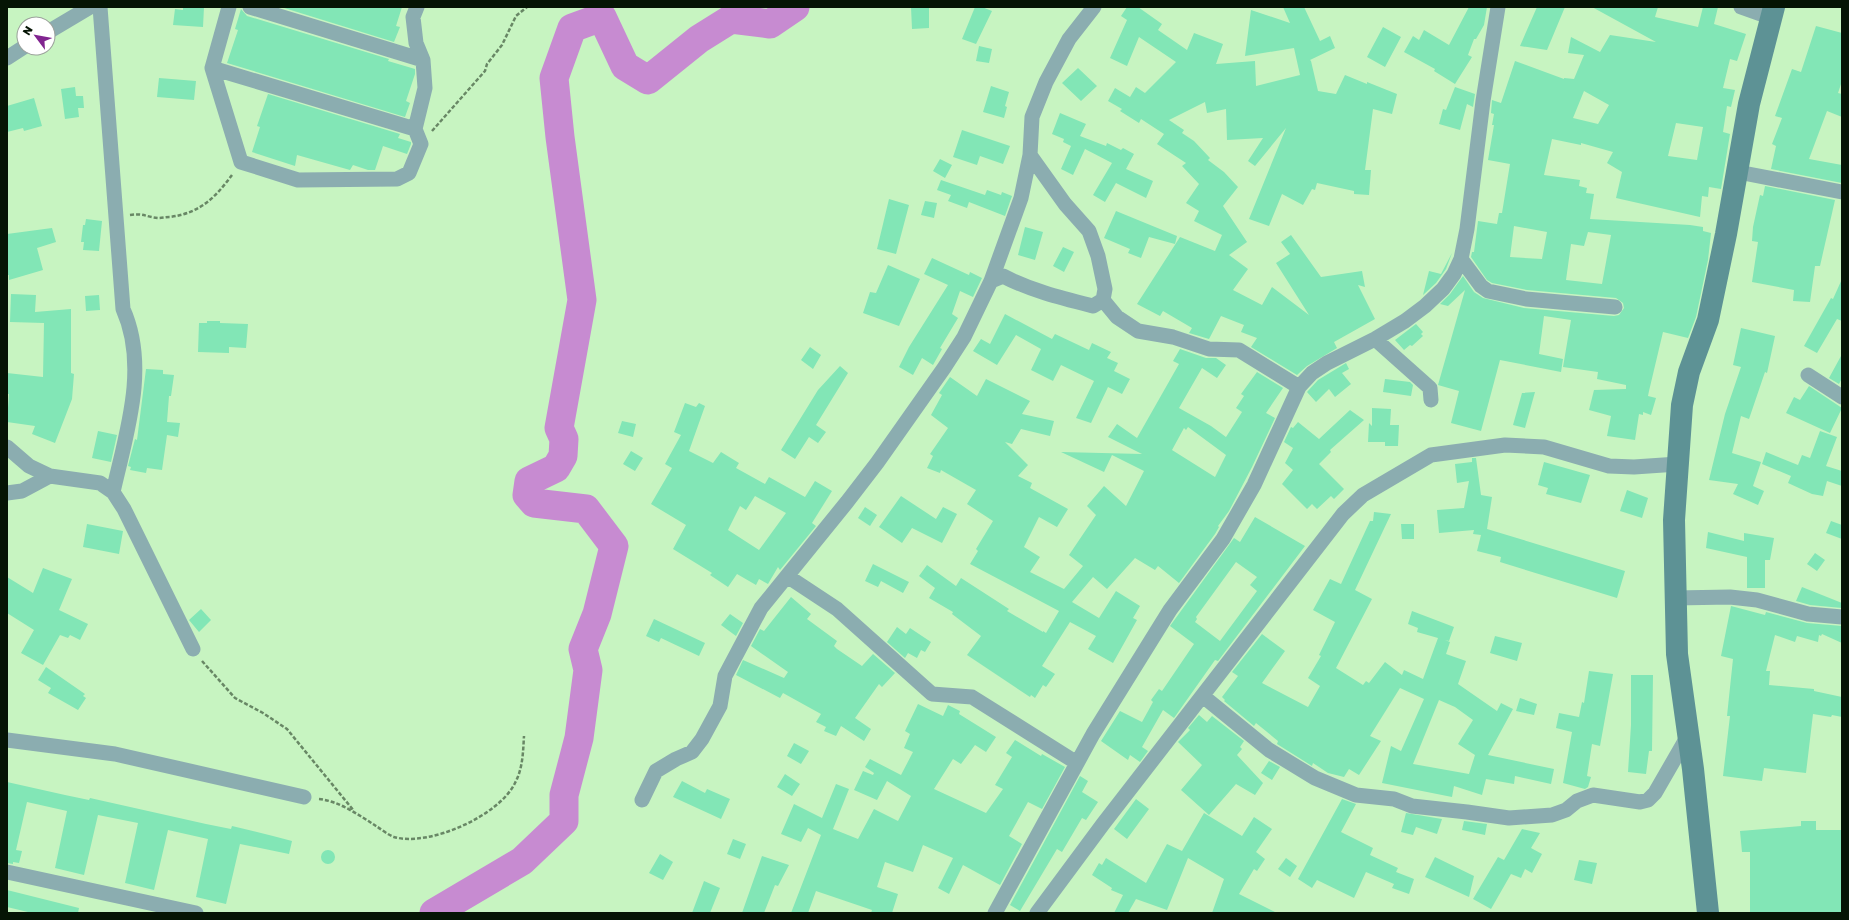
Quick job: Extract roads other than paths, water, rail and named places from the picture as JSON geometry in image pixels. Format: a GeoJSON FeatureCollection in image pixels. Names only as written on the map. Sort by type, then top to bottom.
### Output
{"type":"FeatureCollection","features":[{"type":"Feature","properties":{"kind":"street"},"geometry":{"type":"LineString","coordinates":[[56,27],[90,7]]}},
{"type":"Feature","properties":{"kind":"street"},"geometry":{"type":"LineString","coordinates":[[100,7],[124,309],[129,320],[135,360],[134,395],[113,492]]}},
{"type":"Feature","properties":{"kind":"street"},"geometry":{"type":"LineString","coordinates":[[229,7],[212,68],[241,162],[298,180],[397,179],[408,173],[421,144],[415,129],[424,88],[423,60],[416,43],[413,17],[417,7]]}},
{"type":"Feature","properties":{"kind":"street"},"geometry":{"type":"LineString","coordinates":[[250,7],[423,60]]}},
{"type":"Feature","properties":{"kind":"street"},"geometry":{"type":"LineString","coordinates":[[642,800],[656,771],[676,759],[692,752],[702,740],[720,706],[725,676],[761,608],[847,502],[940,374],[964,337],[991,281],[1021,198],[1030,155],[1032,117],[1046,82],[1069,39],[1094,7]]}},
{"type":"Feature","properties":{"kind":"street"},"geometry":{"type":"LineString","coordinates":[[995,913],[1076,763],[1170,610],[1223,539],[1254,486],[1299,387],[1312,373],[1327,363],[1375,339],[1425,306],[1454,274],[1461,259],[1467,229],[1483,101],[1498,7]]}},
{"type":"Feature","properties":{"kind":"street"},"geometry":{"type":"LineString","coordinates":[[1708,913],[1688,734],[1676,654],[1674,520],[1682,405],[1689,372],[1708,320],[1738,172],[1749,104],[1773,12],[1741,7]]}},
{"type":"Feature","properties":{"kind":"street"},"geometry":{"type":"LineString","coordinates":[[7,58],[16,52]]}},
{"type":"Feature","properties":{"kind":"street"},"geometry":{"type":"LineString","coordinates":[[212,68],[415,129]]}},
{"type":"Feature","properties":{"kind":"street"},"geometry":{"type":"LineString","coordinates":[[1030,155],[1065,204],[1089,231],[1098,256],[1104,290],[1103,300],[1117,317],[1138,330],[1173,337],[1209,349],[1239,350],[1299,387]]}},
{"type":"Feature","properties":{"kind":"street"},"geometry":{"type":"LineString","coordinates":[[1738,172],[1842,192]]}},
{"type":"Feature","properties":{"kind":"street"},"geometry":{"type":"LineString","coordinates":[[1461,259],[1481,286],[1488,290],[1526,298],[1615,307]]}},
{"type":"Feature","properties":{"kind":"street"},"geometry":{"type":"LineString","coordinates":[[991,281],[1003,276],[1025,287],[1093,306],[1103,300]]}},
{"type":"Feature","properties":{"kind":"street"},"geometry":{"type":"LineString","coordinates":[[1375,339],[1430,388],[1432,400]]}},
{"type":"Feature","properties":{"kind":"street"},"geometry":{"type":"LineString","coordinates":[[1808,375],[1842,397]]}},
{"type":"Feature","properties":{"kind":"street"},"geometry":{"type":"LineString","coordinates":[[1037,913],[1108,818],[1204,697],[1343,514],[1363,495],[1431,455],[1505,445],[1544,447],[1609,466],[1634,467],[1678,464]]}},
{"type":"Feature","properties":{"kind":"street"},"geometry":{"type":"LineString","coordinates":[[7,447],[29,466],[50,476],[100,484],[113,492],[124,509],[193,649]]}},
{"type":"Feature","properties":{"kind":"street"},"geometry":{"type":"LineString","coordinates":[[7,493],[22,491],[50,476]]}},
{"type":"Feature","properties":{"kind":"street"},"geometry":{"type":"LineString","coordinates":[[787,576],[837,609],[932,694],[972,697],[1076,763]]}},
{"type":"Feature","properties":{"kind":"street"},"geometry":{"type":"LineString","coordinates":[[1675,598],[1730,597],[1757,600],[1808,614],[1842,617]]}},
{"type":"Feature","properties":{"kind":"street"},"geometry":{"type":"LineString","coordinates":[[1204,697],[1269,750],[1314,778],[1356,795],[1394,800],[1412,806],[1509,818],[1552,815],[1566,810],[1577,801],[1593,795],[1640,802],[1648,800],[1655,793],[1688,734]]}},
{"type":"Feature","properties":{"kind":"street"},"geometry":{"type":"LineString","coordinates":[[7,740],[115,754],[304,797]]}},
{"type":"Feature","properties":{"kind":"street"},"geometry":{"type":"LineString","coordinates":[[7,872],[196,913]]}},
{"type":"Feature","properties":{"kind":"waterway"},"geometry":{"type":"LineString","coordinates":[[434,913],[522,861],[564,821],[564,795],[579,738],[588,670],[583,649],[597,614],[614,546],[586,509],[534,503],[527,495],[529,481],[556,468],[563,456],[564,439],[559,428],[582,300],[560,137],[554,78],[572,28],[602,17],[625,66],[648,80],[699,39],[731,19],[770,24],[795,7]]}}]}
